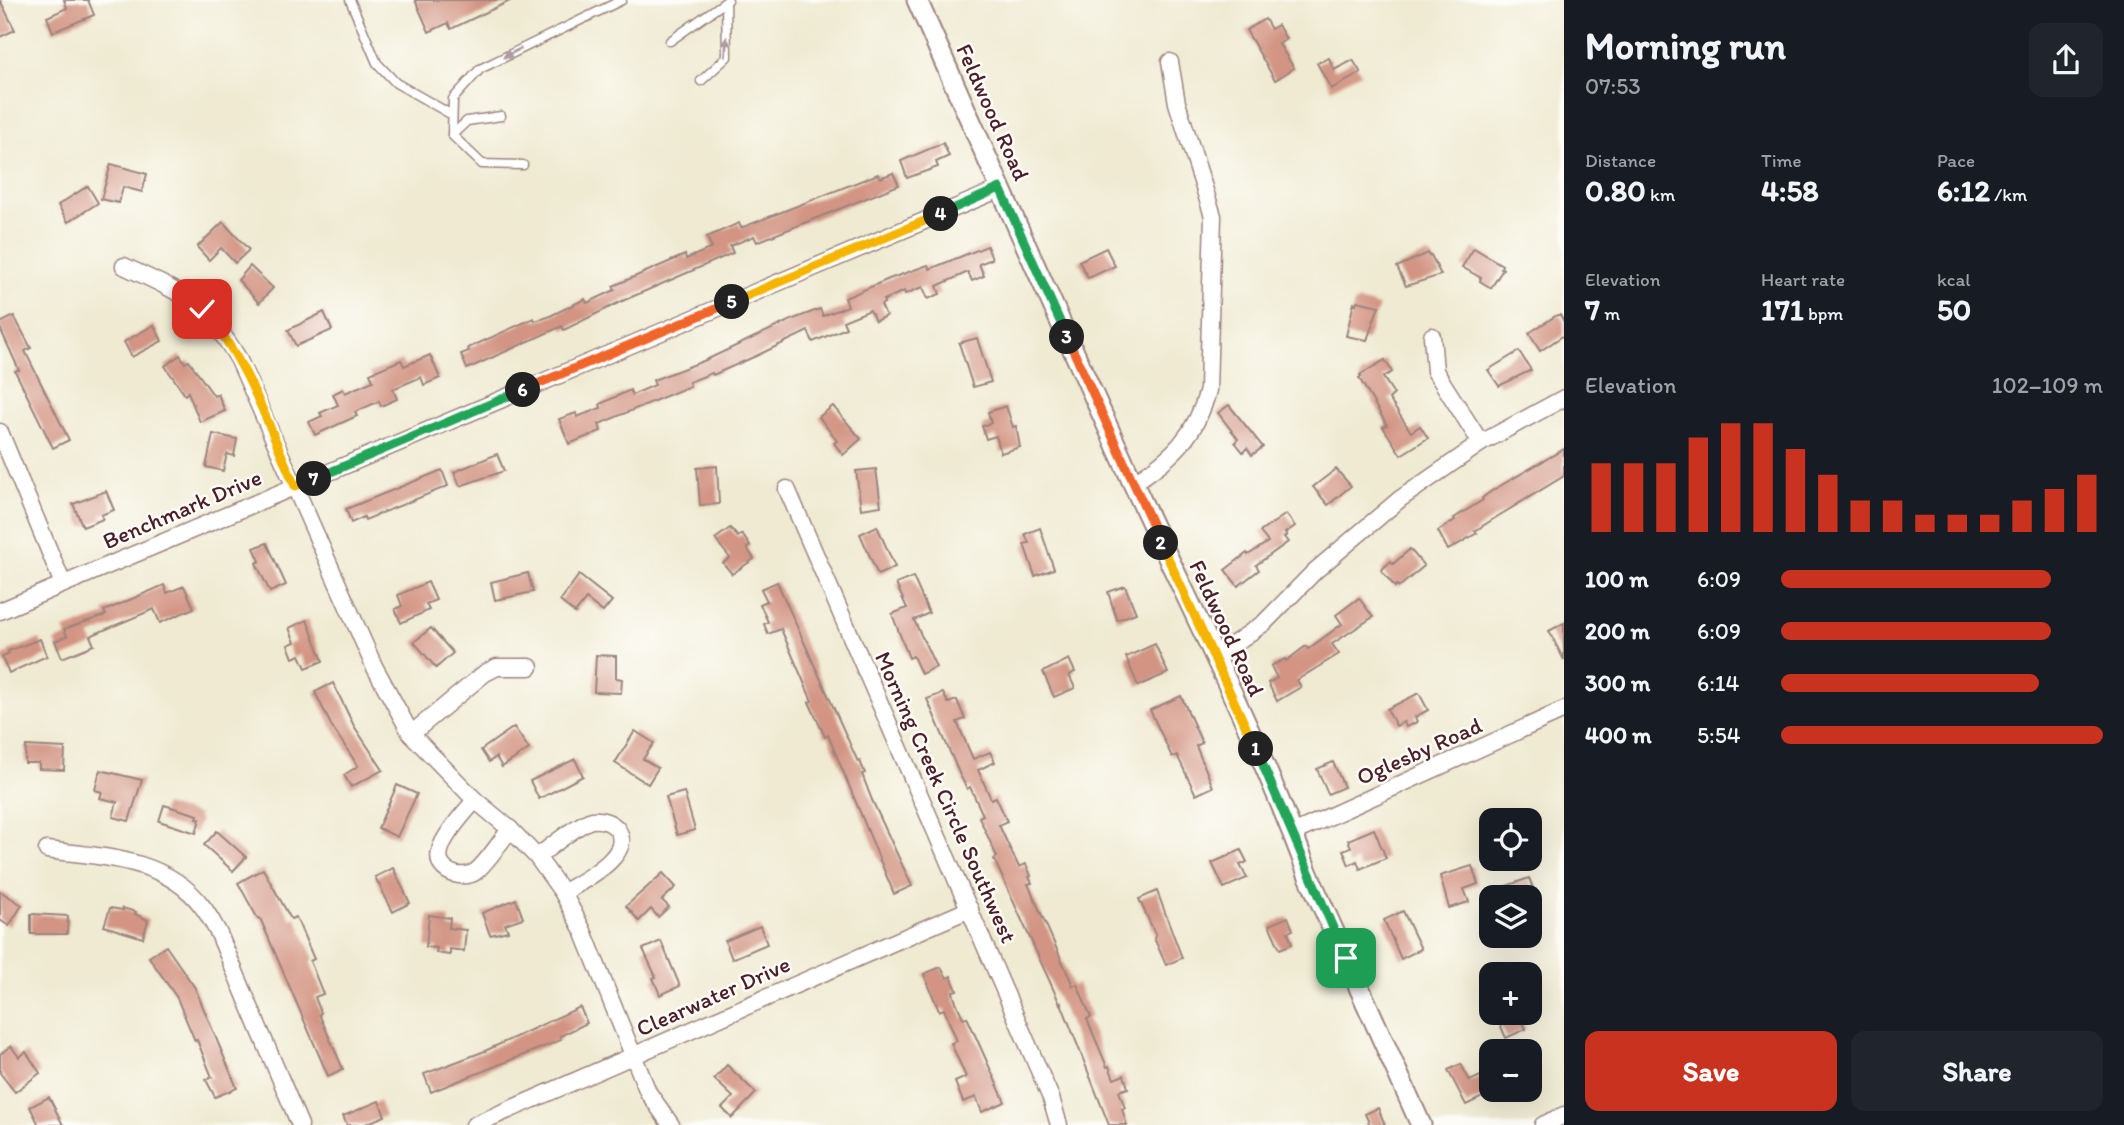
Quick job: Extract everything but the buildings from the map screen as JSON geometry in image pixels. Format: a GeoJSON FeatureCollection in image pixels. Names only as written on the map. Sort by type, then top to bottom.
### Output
{"type":"FeatureCollection","features":[{"type":"Feature","properties":{"kind":"street","name":"Feldwood Road"},"geometry":{"type":"LineString","coordinates":[[917,0],[1133,483],[1215,657],[1293,833],[1308,874],[1421,1125]]}},
{"type":"Feature","properties":{"kind":"street"},"geometry":{"type":"LineString","coordinates":[[1133,483],[1164,463],[1190,434],[1202,413],[1208,390],[1213,216],[1177,103],[1170,62]]}},
{"type":"Feature","properties":{"kind":"street","name":"Benchmark Drive"},"geometry":{"type":"LineString","coordinates":[[0,611],[1000,188]]}},
{"type":"Feature","properties":{"kind":"street"},"geometry":{"type":"LineString","coordinates":[[124,266],[184,295],[220,328],[238,358],[374,666],[411,733],[475,800],[510,829],[537,857],[563,893],[583,931],[648,1092],[671,1125]]}},
{"type":"Feature","properties":{"kind":"street"},"geometry":{"type":"LineString","coordinates":[[1432,336],[1435,371],[1481,443]]}},
{"type":"Feature","properties":{"kind":"street"},"geometry":{"type":"LineString","coordinates":[[1215,657],[1264,623],[1315,571],[1400,499],[1481,443],[1564,398]]}},
{"type":"Feature","properties":{"kind":"street"},"geometry":{"type":"LineString","coordinates":[[0,432],[64,584]]}},
{"type":"Feature","properties":{"kind":"street","name":"Morning Creek Circle Southwest"},"geometry":{"type":"LineString","coordinates":[[787,489],[1051,1098],[1059,1125]]}},
{"type":"Feature","properties":{"kind":"street"},"geometry":{"type":"LineString","coordinates":[[411,733],[485,673],[497,667],[530,667]]}},
{"type":"Feature","properties":{"kind":"street","name":"Oglesby Road"},"geometry":{"type":"LineString","coordinates":[[1293,833],[1564,710]]}},
{"type":"Feature","properties":{"kind":"street"},"geometry":{"type":"LineString","coordinates":[[475,800],[439,845],[439,858],[448,872],[460,876],[475,872],[510,829]]}},
{"type":"Feature","properties":{"kind":"street"},"geometry":{"type":"LineString","coordinates":[[537,857],[590,820],[606,821],[617,830],[621,844],[616,858],[563,893]]}},
{"type":"Feature","properties":{"kind":"street"},"geometry":{"type":"LineString","coordinates":[[47,850],[123,860],[147,866],[177,881],[201,905],[219,934],[300,1125]]}},
{"type":"Feature","properties":{"kind":"street","name":"Clearwater Drive"},"geometry":{"type":"LineString","coordinates":[[474,1125],[970,909]]}},
{"type":"Feature","properties":{"kind":"street"},"geometry":{"type":"LineString","coordinates":[[1542,1125],[1564,1115]]}},
{"type":"Feature","properties":{"kind":"lane"},"geometry":{"type":"LineString","coordinates":[[350,0],[377,63],[396,83],[452,115]]}},
{"type":"Feature","properties":{"kind":"lane"},"geometry":{"type":"LineString","coordinates":[[523,165],[482,164],[452,135],[453,99],[480,69],[622,0]]}},
{"type":"Feature","properties":{"kind":"lane"},"geometry":{"type":"LineString","coordinates":[[670,41],[726,1]]}},
{"type":"Feature","properties":{"kind":"lane"},"geometry":{"type":"LineString","coordinates":[[701,81],[727,57],[726,1]]}},
{"type":"Feature","properties":{"kind":"lane"},"geometry":{"type":"LineString","coordinates":[[452,135],[467,121],[501,116]]}},
{"type":"Feature","properties":{"kind":"route"},"geometry":{"type":"LineString","coordinates":[[202,309],[220,328],[238,358],[295,486],[1000,188],[1215,657],[1346,958]]}}]}
